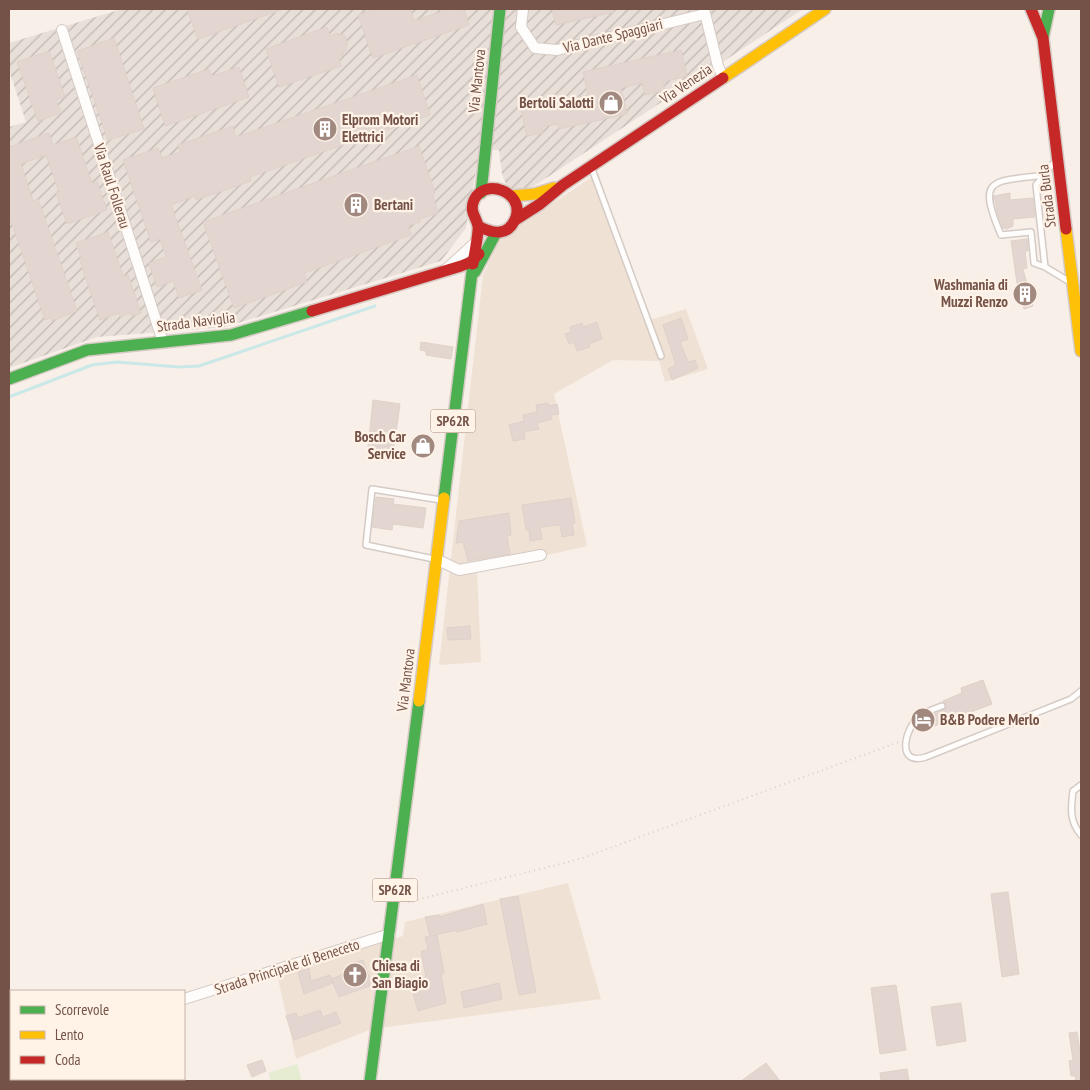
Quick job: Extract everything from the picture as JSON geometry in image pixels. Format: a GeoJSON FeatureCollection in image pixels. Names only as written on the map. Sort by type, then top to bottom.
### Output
{"type":"FeatureCollection","features":[{"type":"Feature","properties":{"kind":"main road","name":"Via Mantova"},"geometry":{"type":"LineString","coordinates":[[370,1081],[478,226],[472,215],[472,208],[481,193],[500,9]]}},
{"type":"Feature","properties":{"kind":"main road","name":"Via Venezia"},"geometry":{"type":"LineString","coordinates":[[515,220],[540,204],[563,185],[825,9]]}},
{"type":"Feature","properties":{"kind":"main road","name":"Strada Burla"},"geometry":{"type":"LineString","coordinates":[[1031,9],[1042,38],[1081,351]]}},
{"type":"Feature","properties":{"kind":"main road","name":"Strada Burla"},"geometry":{"type":"LineString","coordinates":[[1042,38],[1049,9]]}},
{"type":"Feature","properties":{"kind":"main road","name":"Via Mantova"},"geometry":{"type":"LineString","coordinates":[[484,156],[497,189]]}},
{"type":"Feature","properties":{"kind":"main road","name":"Via Venezia"},"geometry":{"type":"LineString","coordinates":[[511,196],[535,194],[563,185]]}},
{"type":"Feature","properties":{"kind":"main road"},"geometry":{"type":"LineString","coordinates":[[481,193],[486,190],[497,189],[507,192],[516,207],[515,220]]}},
{"type":"Feature","properties":{"kind":"main road","name":"Via Mantova"},"geometry":{"type":"LineString","coordinates":[[470,283],[495,235],[507,229],[515,220]]}},
{"type":"Feature","properties":{"kind":"main road"},"geometry":{"type":"LineString","coordinates":[[472,262],[495,235],[478,226]]}},
{"type":"Feature","properties":{"kind":"main road","name":"Strada Naviglia"},"geometry":{"type":"LineString","coordinates":[[9,379],[87,350],[231,335],[472,262]]}},
{"type":"Feature","properties":{"kind":"street","name":"Via Dante Spaggiari"},"geometry":{"type":"LineString","coordinates":[[523,9],[521,28],[534,48],[557,50],[704,11],[718,66],[723,77]]}},
{"type":"Feature","properties":{"kind":"street","name":"Via Raul Follerau"},"geometry":{"type":"LineString","coordinates":[[62,30],[163,342]]}},
{"type":"Feature","properties":{"kind":"street","name":"Strada Naviglia"},"geometry":{"type":"LineString","coordinates":[[444,271],[475,243]]}},
{"type":"Feature","properties":{"kind":"street"},"geometry":{"type":"LineString","coordinates":[[436,559],[459,570],[541,555]]}},
{"type":"Feature","properties":{"kind":"street","name":"Strada Principale di Beneceto"},"geometry":{"type":"LineString","coordinates":[[185,999],[390,934]]}},
{"type":"Feature","properties":{"kind":"lane"},"geometry":{"type":"LineString","coordinates":[[1045,267],[1036,184],[1057,159]]}},
{"type":"Feature","properties":{"kind":"lane"},"geometry":{"type":"LineString","coordinates":[[591,166],[661,356]]}},
{"type":"Feature","properties":{"kind":"lane"},"geometry":{"type":"LineString","coordinates":[[1044,175],[999,182],[990,188],[989,197],[992,215],[1001,235],[1031,232],[1034,263],[1045,267],[1072,284]]}},
{"type":"Feature","properties":{"kind":"lane"},"geometry":{"type":"LineString","coordinates":[[436,559],[366,545],[372,489],[444,501]]}},
{"type":"Feature","properties":{"kind":"lane"},"geometry":{"type":"LineString","coordinates":[[942,706],[921,715],[911,727],[905,740],[905,747],[910,756],[922,758],[1071,699],[1081,691]]}},
{"type":"Feature","properties":{"kind":"lane"},"geometry":{"type":"LineString","coordinates":[[1081,785],[1073,791],[1071,811],[1074,827],[1081,835]]}},
{"type":"Feature","properties":{"kind":"path"},"geometry":{"type":"LineString","coordinates":[[393,906],[580,858],[905,740]]}},
{"type":"Feature","properties":{"kind":"shaded area"},"geometry":{"type":"Polygon","coordinates":[[[122,9],[803,9],[531,188],[509,192],[502,174],[499,150],[481,149],[466,228],[441,261],[225,327],[97,337],[9,368],[9,127],[26,122],[9,70],[9,43],[122,9]]]}},
{"type":"Feature","properties":{"kind":"shaded area"},"geometry":{"type":"Polygon","coordinates":[[[593,176],[647,321],[686,309],[708,369],[665,382],[659,361],[613,360],[554,394],[587,546],[477,571],[481,662],[439,665],[483,275],[500,239],[593,176]]]}},
{"type":"Feature","properties":{"kind":"shaded area"},"geometry":{"type":"Polygon","coordinates":[[[568,883],[601,999],[372,1029],[296,1059],[277,974],[403,936],[405,922],[568,883]]]}},
{"type":"Feature","properties":{"kind":"green space"},"geometry":{"type":"Polygon","coordinates":[[[297,1064],[302,1081],[271,1081],[268,1073],[297,1064]]]}},
{"type":"Feature","properties":{"kind":"building"},"geometry":{"type":"Polygon","coordinates":[[[187,9],[281,9],[281,10],[198,39],[187,9]]]}},
{"type":"Feature","properties":{"kind":"building"},"geometry":{"type":"Polygon","coordinates":[[[376,9],[410,9],[414,21],[449,9],[464,9],[469,25],[373,58],[358,15],[376,9]]]}},
{"type":"Feature","properties":{"kind":"building"},"geometry":{"type":"Polygon","coordinates":[[[552,9],[613,9],[614,12],[556,25],[552,9]]]}},
{"type":"Feature","properties":{"kind":"building"},"geometry":{"type":"Polygon","coordinates":[[[327,27],[330,36],[338,33],[338,35],[342,34],[345,36],[348,45],[345,45],[347,50],[343,52],[344,55],[338,57],[341,66],[279,87],[266,49],[327,27]]]}},
{"type":"Feature","properties":{"kind":"building"},"geometry":{"type":"Polygon","coordinates":[[[114,38],[144,129],[108,140],[77,51],[114,38]]]}},
{"type":"Feature","properties":{"kind":"building"},"geometry":{"type":"Polygon","coordinates":[[[681,50],[687,76],[663,82],[665,90],[645,95],[642,83],[621,88],[627,114],[559,129],[558,124],[542,127],[543,133],[527,136],[521,110],[588,95],[583,72],[681,50]]]}},
{"type":"Feature","properties":{"kind":"building"},"geometry":{"type":"Polygon","coordinates":[[[49,51],[65,97],[56,100],[61,113],[38,121],[17,62],[49,51]]]}},
{"type":"Feature","properties":{"kind":"building"},"geometry":{"type":"Polygon","coordinates":[[[239,67],[249,97],[165,126],[153,88],[209,69],[212,76],[239,67]]]}},
{"type":"Feature","properties":{"kind":"building"},"geometry":{"type":"Polygon","coordinates":[[[417,75],[430,115],[250,177],[251,181],[196,200],[195,196],[171,205],[202,290],[179,298],[173,281],[157,287],[149,263],[166,257],[160,239],[151,242],[123,160],[158,148],[162,158],[180,152],[178,145],[233,126],[236,137],[417,75]]]}},
{"type":"Feature","properties":{"kind":"building"},"geometry":{"type":"Polygon","coordinates":[[[49,133],[53,145],[76,137],[92,183],[97,182],[107,210],[67,224],[56,193],[59,192],[46,155],[21,164],[33,201],[38,199],[77,311],[52,321],[51,318],[45,320],[9,215],[9,147],[49,133]]]}},
{"type":"Feature","properties":{"kind":"building"},"geometry":{"type":"Polygon","coordinates":[[[419,146],[435,192],[433,196],[438,213],[419,219],[420,222],[408,226],[411,235],[304,273],[307,282],[234,308],[203,222],[419,146]]]}},
{"type":"Feature","properties":{"kind":"building"},"geometry":{"type":"Polygon","coordinates":[[[1010,193],[1010,200],[1033,198],[1035,217],[1013,219],[1013,226],[1007,229],[1003,228],[994,196],[1010,193]]]}},
{"type":"Feature","properties":{"kind":"building"},"geometry":{"type":"Polygon","coordinates":[[[108,232],[123,276],[128,275],[141,313],[132,316],[131,313],[120,317],[119,313],[100,320],[80,261],[82,260],[76,243],[108,232]]]}},
{"type":"Feature","properties":{"kind":"building"},"geometry":{"type":"Polygon","coordinates":[[[1027,239],[1028,251],[1025,251],[1027,268],[1023,269],[1033,306],[1024,309],[1017,283],[1011,241],[1027,239]]]}},
{"type":"Feature","properties":{"kind":"building"},"geometry":{"type":"Polygon","coordinates":[[[681,318],[688,339],[680,342],[688,362],[695,360],[698,368],[672,380],[668,369],[676,365],[663,325],[681,318]]]}},
{"type":"Feature","properties":{"kind":"building"},"geometry":{"type":"Polygon","coordinates":[[[597,322],[602,339],[589,344],[590,347],[577,351],[574,342],[569,344],[565,334],[571,332],[570,327],[582,323],[583,327],[597,322]]]}},
{"type":"Feature","properties":{"kind":"building"},"geometry":{"type":"Polygon","coordinates":[[[421,342],[453,347],[451,359],[426,355],[426,351],[420,350],[421,342]]]}},
{"type":"Feature","properties":{"kind":"building"},"geometry":{"type":"Polygon","coordinates":[[[373,400],[400,404],[392,461],[367,458],[373,400]]]}},
{"type":"Feature","properties":{"kind":"building"},"geometry":{"type":"Polygon","coordinates":[[[548,403],[549,406],[557,404],[559,414],[551,415],[552,419],[537,423],[539,429],[524,432],[525,439],[513,441],[509,425],[524,421],[523,415],[537,412],[536,405],[548,403]]]}},
{"type":"Feature","properties":{"kind":"building"},"geometry":{"type":"Polygon","coordinates":[[[376,497],[394,499],[393,504],[426,508],[423,528],[393,524],[392,530],[372,527],[376,497]]]}},
{"type":"Feature","properties":{"kind":"building"},"geometry":{"type":"Polygon","coordinates":[[[571,498],[575,523],[572,523],[574,535],[562,537],[560,525],[540,527],[542,539],[530,541],[529,530],[526,530],[522,505],[571,498]]]}},
{"type":"Feature","properties":{"kind":"building"},"geometry":{"type":"Polygon","coordinates":[[[509,513],[511,535],[507,536],[510,554],[468,561],[463,542],[456,543],[459,521],[509,513]]]}},
{"type":"Feature","properties":{"kind":"building"},"geometry":{"type":"Polygon","coordinates":[[[470,626],[471,639],[448,640],[447,628],[470,626]]]}},
{"type":"Feature","properties":{"kind":"building"},"geometry":{"type":"Polygon","coordinates":[[[983,680],[992,704],[924,730],[921,721],[946,709],[943,701],[962,693],[961,688],[983,680]]]}},
{"type":"Feature","properties":{"kind":"building"},"geometry":{"type":"Polygon","coordinates":[[[1008,892],[1019,974],[1002,977],[991,894],[1008,892]]]}},
{"type":"Feature","properties":{"kind":"building"},"geometry":{"type":"Polygon","coordinates":[[[518,896],[536,992],[519,995],[500,899],[518,896]]]}},
{"type":"Feature","properties":{"kind":"building"},"geometry":{"type":"Polygon","coordinates":[[[483,904],[487,924],[457,932],[457,930],[430,936],[425,917],[439,915],[439,917],[483,904]]]}},
{"type":"Feature","properties":{"kind":"building"},"geometry":{"type":"Polygon","coordinates":[[[437,935],[444,973],[441,974],[446,1003],[418,1011],[413,993],[419,992],[417,979],[426,977],[421,951],[428,950],[425,937],[437,935]]]}},
{"type":"Feature","properties":{"kind":"building","name":"Chiesa di San Biagio"},"geometry":{"type":"Polygon","coordinates":[[[363,960],[372,985],[339,997],[331,979],[352,971],[350,964],[363,960]]]}},
{"type":"Feature","properties":{"kind":"building"},"geometry":{"type":"Polygon","coordinates":[[[309,968],[311,981],[330,975],[333,983],[304,994],[298,972],[309,968]]]}},
{"type":"Feature","properties":{"kind":"building"},"geometry":{"type":"Polygon","coordinates":[[[499,983],[502,999],[464,1008],[461,992],[499,983]]]}},
{"type":"Feature","properties":{"kind":"building"},"geometry":{"type":"Polygon","coordinates":[[[896,985],[906,1050],[880,1054],[871,988],[896,985]]]}},
{"type":"Feature","properties":{"kind":"building"},"geometry":{"type":"Polygon","coordinates":[[[961,1003],[966,1041],[937,1046],[931,1007],[961,1003]]]}},
{"type":"Feature","properties":{"kind":"building"},"geometry":{"type":"Polygon","coordinates":[[[320,1010],[323,1017],[336,1012],[341,1023],[294,1040],[286,1016],[296,1013],[297,1018],[320,1010]]]}},
{"type":"Feature","properties":{"kind":"building"},"geometry":{"type":"Polygon","coordinates":[[[1077,1032],[1081,1058],[1081,1081],[1076,1081],[1075,1076],[1071,1076],[1069,1061],[1073,1060],[1069,1033],[1077,1032]]]}},
{"type":"Feature","properties":{"kind":"building"},"geometry":{"type":"Polygon","coordinates":[[[262,1060],[266,1071],[252,1077],[247,1065],[262,1060]]]}},
{"type":"Feature","properties":{"kind":"building"},"geometry":{"type":"Polygon","coordinates":[[[766,1063],[780,1081],[741,1081],[766,1063]]]}},
{"type":"Feature","properties":{"kind":"building"},"geometry":{"type":"Polygon","coordinates":[[[907,1069],[909,1081],[881,1081],[880,1073],[907,1069]]]}},
{"type":"Feature","properties":{"kind":"waterway"},"geometry":{"type":"LineString","coordinates":[[9,397],[92,365],[117,362],[179,367],[199,366],[375,306]]}},
{"type":"Feature","properties":{"kind":"traffic: fast"},"geometry":{"type":"LineString","coordinates":[[481,193],[500,9]]}},
{"type":"Feature","properties":{"kind":"traffic: fast"},"geometry":{"type":"LineString","coordinates":[[1043,37],[1049,9]]}},
{"type":"Feature","properties":{"kind":"traffic: fast"},"geometry":{"type":"LineString","coordinates":[[475,272],[496,233]]}},
{"type":"Feature","properties":{"kind":"traffic: fast"},"geometry":{"type":"LineString","coordinates":[[444,498],[473,264]]}},
{"type":"Feature","properties":{"kind":"traffic: fast"},"geometry":{"type":"LineString","coordinates":[[9,379],[87,350],[231,335],[312,311]]}},
{"type":"Feature","properties":{"kind":"traffic: fast"},"geometry":{"type":"LineString","coordinates":[[370,1081],[419,701]]}},
{"type":"Feature","properties":{"kind":"traffic: slow"},"geometry":{"type":"LineString","coordinates":[[723,78],[825,9]]}},
{"type":"Feature","properties":{"kind":"traffic: slow"},"geometry":{"type":"LineString","coordinates":[[511,196],[535,194],[554,188]]}},
{"type":"Feature","properties":{"kind":"traffic: slow"},"geometry":{"type":"LineString","coordinates":[[1066,229],[1081,351]]}},
{"type":"Feature","properties":{"kind":"traffic: slow"},"geometry":{"type":"LineString","coordinates":[[419,701],[444,498]]}},
{"type":"Feature","properties":{"kind":"traffic: jam"},"geometry":{"type":"LineString","coordinates":[[1031,9],[1043,38],[1066,229]]}},
{"type":"Feature","properties":{"kind":"traffic: jam"},"geometry":{"type":"LineString","coordinates":[[515,220],[540,204],[563,185],[723,78]]}},
{"type":"Feature","properties":{"kind":"traffic: jam"},"geometry":{"type":"LineString","coordinates":[[473,264],[478,229],[473,211],[474,200],[479,193],[486,189],[502,190],[509,195],[517,208],[516,217],[509,228],[505,231],[495,232],[478,226]]}},
{"type":"Feature","properties":{"kind":"traffic: jam"},"geometry":{"type":"LineString","coordinates":[[312,311],[461,266],[471,262],[479,254]]}},
{"type":"Feature","properties":{"kind":"place","name":"Bertoli Salotti"},"geometry":{"type":"Point","coordinates":[611,103]}},
{"type":"Feature","properties":{"kind":"place","name":"Elprom Motori Elettrici"},"geometry":{"type":"Point","coordinates":[325,129]}},
{"type":"Feature","properties":{"kind":"place","name":"Bertani"},"geometry":{"type":"Point","coordinates":[356,205]}},
{"type":"Feature","properties":{"kind":"place","name":"Washmania di Muzzi Renzo"},"geometry":{"type":"Point","coordinates":[1025,294]}},
{"type":"Feature","properties":{"kind":"place","name":"Bosch Car Service"},"geometry":{"type":"Point","coordinates":[423,446]}},
{"type":"Feature","properties":{"kind":"place","name":"B&B Podere Merlo"},"geometry":{"type":"Point","coordinates":[923,720]}},
{"type":"Feature","properties":{"kind":"place","name":"Chiesa di San Biagio"},"geometry":{"type":"Point","coordinates":[355,975]}}]}
